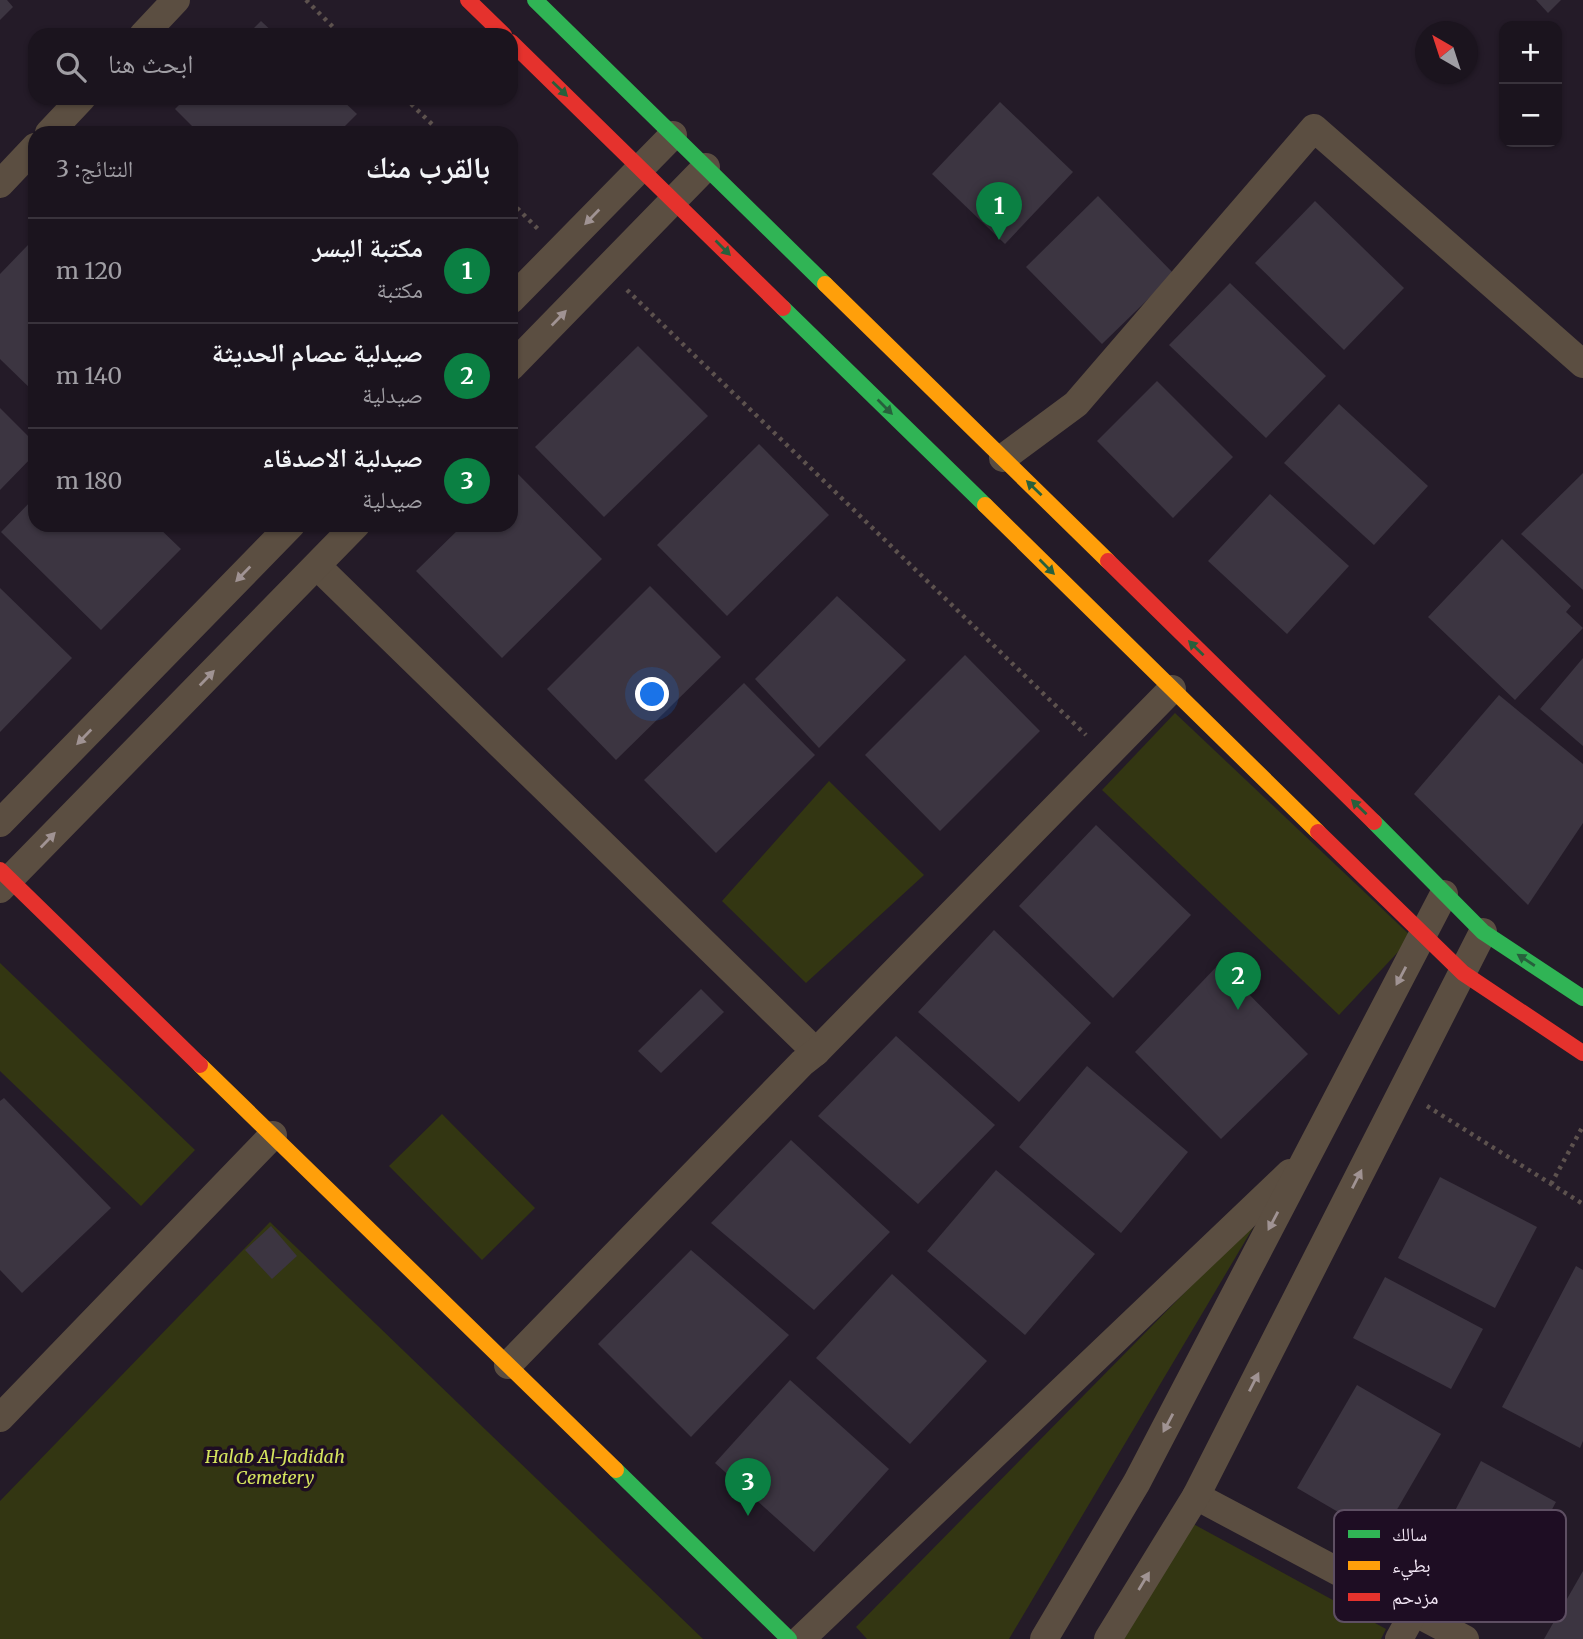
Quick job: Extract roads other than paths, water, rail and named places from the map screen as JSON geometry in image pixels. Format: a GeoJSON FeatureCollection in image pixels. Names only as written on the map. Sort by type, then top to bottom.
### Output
{"type":"FeatureCollection","features":[{"type":"Feature","properties":{"kind":"street"},"geometry":{"type":"LineString","coordinates":[[150,28],[176,0]]}},
{"type":"Feature","properties":{"kind":"street"},"geometry":{"type":"LineString","coordinates":[[468,0],[497,28]]}},
{"type":"Feature","properties":{"kind":"street"},"geometry":{"type":"LineString","coordinates":[[535,0],[1414,861],[1483,932],[1583,998]]}},
{"type":"Feature","properties":{"kind":"street"},"geometry":{"type":"LineString","coordinates":[[518,49],[1463,973],[1583,1053]]}},
{"type":"Feature","properties":{"kind":"street"},"geometry":{"type":"LineString","coordinates":[[56,126],[75,105]]}},
{"type":"Feature","properties":{"kind":"street"},"geometry":{"type":"LineString","coordinates":[[1003,458],[1076,404],[1314,128],[1583,365]]}},
{"type":"Feature","properties":{"kind":"street"},"geometry":{"type":"LineString","coordinates":[[518,293],[673,135]]}},
{"type":"Feature","properties":{"kind":"street"},"geometry":{"type":"LineString","coordinates":[[0,184],[28,154]]}},
{"type":"Feature","properties":{"kind":"street"},"geometry":{"type":"LineString","coordinates":[[518,360],[706,167]]}},
{"type":"Feature","properties":{"kind":"street"},"geometry":{"type":"LineString","coordinates":[[0,823],[284,532]]}},
{"type":"Feature","properties":{"kind":"street"},"geometry":{"type":"LineString","coordinates":[[349,532],[3,879],[272,1135],[789,1639]]}},
{"type":"Feature","properties":{"kind":"street"},"geometry":{"type":"LineString","coordinates":[[317,566],[816,1052]]}},
{"type":"Feature","properties":{"kind":"street"},"geometry":{"type":"LineString","coordinates":[[508,1365],[1171,689]]}},
{"type":"Feature","properties":{"kind":"street"},"geometry":{"type":"LineString","coordinates":[[1044,1639],[1137,1482],[1444,894]]}},
{"type":"Feature","properties":{"kind":"street"},"geometry":{"type":"LineString","coordinates":[[1108,1639],[1196,1496],[1483,932]]}},
{"type":"Feature","properties":{"kind":"street"},"geometry":{"type":"LineString","coordinates":[[0,1418],[272,1135]]}},
{"type":"Feature","properties":{"kind":"street"},"geometry":{"type":"LineString","coordinates":[[800,1639],[1306,1157]]}},
{"type":"Feature","properties":{"kind":"street"},"geometry":{"type":"LineString","coordinates":[[1196,1496],[1334,1569]]}},
{"type":"Feature","properties":{"kind":"street"},"geometry":{"type":"LineString","coordinates":[[1399,1639],[1408,1622]]}},
{"type":"Feature","properties":{"kind":"street"},"geometry":{"type":"LineString","coordinates":[[1433,1622],[1465,1639]]}},
{"type":"Feature","properties":{"kind":"place","name":"مكتبة اليسر"},"geometry":{"type":"Point","coordinates":[999,240]}},
{"type":"Feature","properties":{"kind":"place","name":"صيدلية عصام الحديثة"},"geometry":{"type":"Point","coordinates":[1238,1010]}},
{"type":"Feature","properties":{"kind":"place","name":"صيدلية الاصدقاء"},"geometry":{"type":"Point","coordinates":[748,1516]}},
{"type":"Feature","properties":{"kind":"park label","name":"Halab Al-Jadidah Cemetery"},"geometry":{"type":"Point","coordinates":[275,1466]}}]}
